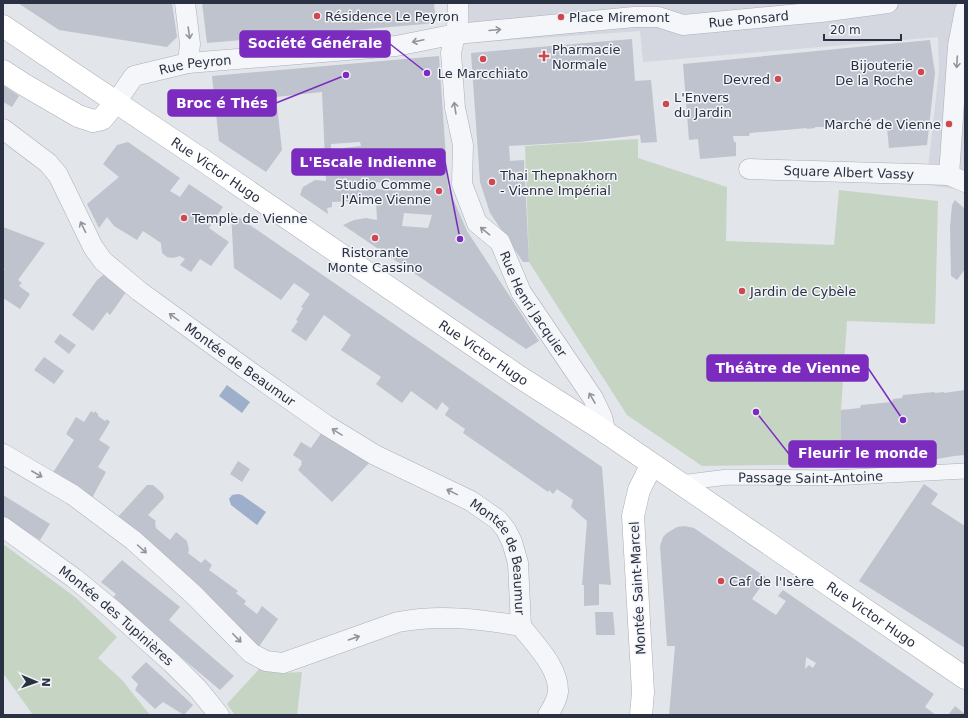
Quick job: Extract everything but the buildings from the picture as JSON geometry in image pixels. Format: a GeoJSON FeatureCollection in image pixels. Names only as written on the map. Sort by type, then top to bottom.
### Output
{"type":"FeatureCollection","features":[{"type":"Feature","properties":{"kind":"main road","name":"Rue Victor Hugo"},"geometry":{"type":"LineString","coordinates":[[3,26],[204,161],[511,371],[598,427],[606,434],[965,678]]}},
{"type":"Feature","properties":{"kind":"main road"},"geometry":{"type":"LineString","coordinates":[[3,71],[78,116],[93,121],[102,119],[116,102]]}},
{"type":"Feature","properties":{"kind":"main road","name":"Montée Saint-Marcel"},"geometry":{"type":"LineString","coordinates":[[641,715],[642,692],[633,516],[639,490],[652,464]]}},
{"type":"Feature","properties":{"kind":"street"},"geometry":{"type":"LineString","coordinates":[[185,3],[190,44],[188,63]]}},
{"type":"Feature","properties":{"kind":"street"},"geometry":{"type":"LineString","coordinates":[[458,3],[456,34],[634,17],[657,10]]}},
{"type":"Feature","properties":{"kind":"street","name":"Rue Ponsard"},"geometry":{"type":"LineString","coordinates":[[657,10],[683,25],[821,7],[888,3]]}},
{"type":"Feature","properties":{"kind":"street"},"geometry":{"type":"LineString","coordinates":[[957,179],[960,103],[958,46],[965,10]]}},
{"type":"Feature","properties":{"kind":"street","name":"Rue Peyron"},"geometry":{"type":"LineString","coordinates":[[116,102],[134,76],[188,63],[396,46],[456,34]]}},
{"type":"Feature","properties":{"kind":"street","name":"Rue Henri Jacquier"},"geometry":{"type":"LineString","coordinates":[[456,34],[451,53],[455,108],[463,145],[462,184],[477,223],[500,242],[521,292],[593,398],[602,417],[606,434]]}},
{"type":"Feature","properties":{"kind":"street","name":"Montée de Beaumur"},"geometry":{"type":"LineString","coordinates":[[3,129],[48,163],[58,175],[93,247],[103,261],[139,292],[332,428],[375,455],[471,501],[498,520],[506,530],[512,542],[518,563],[521,626],[464,618],[418,618],[398,622],[283,663],[266,661],[251,653],[193,594],[133,540],[73,495],[3,454]]}},
{"type":"Feature","properties":{"kind":"street","name":"Square Albert Vassy"},"geometry":{"type":"LineString","coordinates":[[749,169],[957,179]]}},
{"type":"Feature","properties":{"kind":"street","name":"Passage Saint-Antoine"},"geometry":{"type":"LineString","coordinates":[[680,484],[728,477],[832,478],[965,471]]}},
{"type":"Feature","properties":{"kind":"street","name":"Montée des Tupinières"},"geometry":{"type":"LineString","coordinates":[[3,527],[74,578],[125,622],[172,663],[198,689],[219,715]]}},
{"type":"Feature","properties":{"kind":"street"},"geometry":{"type":"LineString","coordinates":[[521,626],[549,663],[555,676],[558,692],[555,703],[548,715]]}},
{"type":"Feature","properties":{"kind":"shaded area","name":"Marché de Vienne"},"geometry":{"type":"Polygon","coordinates":[[[468,3],[965,3],[964,190],[926,185],[939,71],[938,37],[643,62],[640,31],[471,43],[468,3]]]}},
{"type":"Feature","properties":{"kind":"green space","name":"Jardin de Cybèle"},"geometry":{"type":"Polygon","coordinates":[[[638,139],[638,158],[727,187],[726,241],[834,245],[839,190],[938,201],[935,324],[847,321],[841,410],[840,464],[702,466],[627,415],[529,262],[525,146],[638,139]]]}},
{"type":"Feature","properties":{"kind":"green space"},"geometry":{"type":"Polygon","coordinates":[[[3,544],[75,597],[117,637],[98,658],[122,680],[150,715],[33,715],[3,673],[3,544]]]}},
{"type":"Feature","properties":{"kind":"green space"},"geometry":{"type":"Polygon","coordinates":[[[262,666],[282,672],[302,672],[297,715],[235,715],[227,704],[262,666]]]}},
{"type":"Feature","properties":{"kind":"water"},"geometry":{"type":"Polygon","coordinates":[[[227,385],[250,402],[242,413],[219,396],[227,385]]]}},
{"type":"Feature","properties":{"kind":"water"},"geometry":{"type":"Polygon","coordinates":[[[232,495],[242,495],[266,512],[257,525],[231,505],[229,499],[232,495]]]}},
{"type":"Feature","properties":{"kind":"place","name":"Résidence Le Peyron"},"geometry":{"type":"Point","coordinates":[317,16]}},
{"type":"Feature","properties":{"kind":"place","name":"Place Miremont"},"geometry":{"type":"Point","coordinates":[561,17]}},
{"type":"Feature","properties":{"kind":"place","name":"Pharmacie Normale"},"geometry":{"type":"Point","coordinates":[544,56]}},
{"type":"Feature","properties":{"kind":"place","name":"Le Marcchiato"},"geometry":{"type":"Point","coordinates":[483,59]}},
{"type":"Feature","properties":{"kind":"place","name":"Bijouterie De la Roche"},"geometry":{"type":"Point","coordinates":[921,72]}},
{"type":"Feature","properties":{"kind":"place","name":"Société Générale"},"geometry":{"type":"Point","coordinates":[427,73]}},
{"type":"Feature","properties":{"kind":"place","name":"Broc é Thés"},"geometry":{"type":"Point","coordinates":[346,75]}},
{"type":"Feature","properties":{"kind":"place","name":"Devred"},"geometry":{"type":"Point","coordinates":[778,79]}},
{"type":"Feature","properties":{"kind":"place","name":"L'Envers du Jardin"},"geometry":{"type":"Point","coordinates":[666,104]}},
{"type":"Feature","properties":{"kind":"place","name":"Marché de Vienne"},"geometry":{"type":"Point","coordinates":[949,124]}},
{"type":"Feature","properties":{"kind":"place","name":"Thai Thepnakhorn - Vienne Impérial"},"geometry":{"type":"Point","coordinates":[492,182]}},
{"type":"Feature","properties":{"kind":"place","name":"Studio Comme J'Aime Vienne"},"geometry":{"type":"Point","coordinates":[439,191]}},
{"type":"Feature","properties":{"kind":"place","name":"Temple de Vienne"},"geometry":{"type":"Point","coordinates":[184,218]}},
{"type":"Feature","properties":{"kind":"place","name":"Ristorante Monte Cassino"},"geometry":{"type":"Point","coordinates":[375,238]}},
{"type":"Feature","properties":{"kind":"place","name":"L'Escale Indienne"},"geometry":{"type":"Point","coordinates":[460,239]}},
{"type":"Feature","properties":{"kind":"place","name":"Jardin de Cybèle"},"geometry":{"type":"Point","coordinates":[742,291]}},
{"type":"Feature","properties":{"kind":"place","name":"Fleurir le monde"},"geometry":{"type":"Point","coordinates":[756,412]}},
{"type":"Feature","properties":{"kind":"place","name":"Théâtre de Vienne"},"geometry":{"type":"Point","coordinates":[903,420]}},
{"type":"Feature","properties":{"kind":"place","name":"Caf de l'Isère"},"geometry":{"type":"Point","coordinates":[721,581]}}]}
